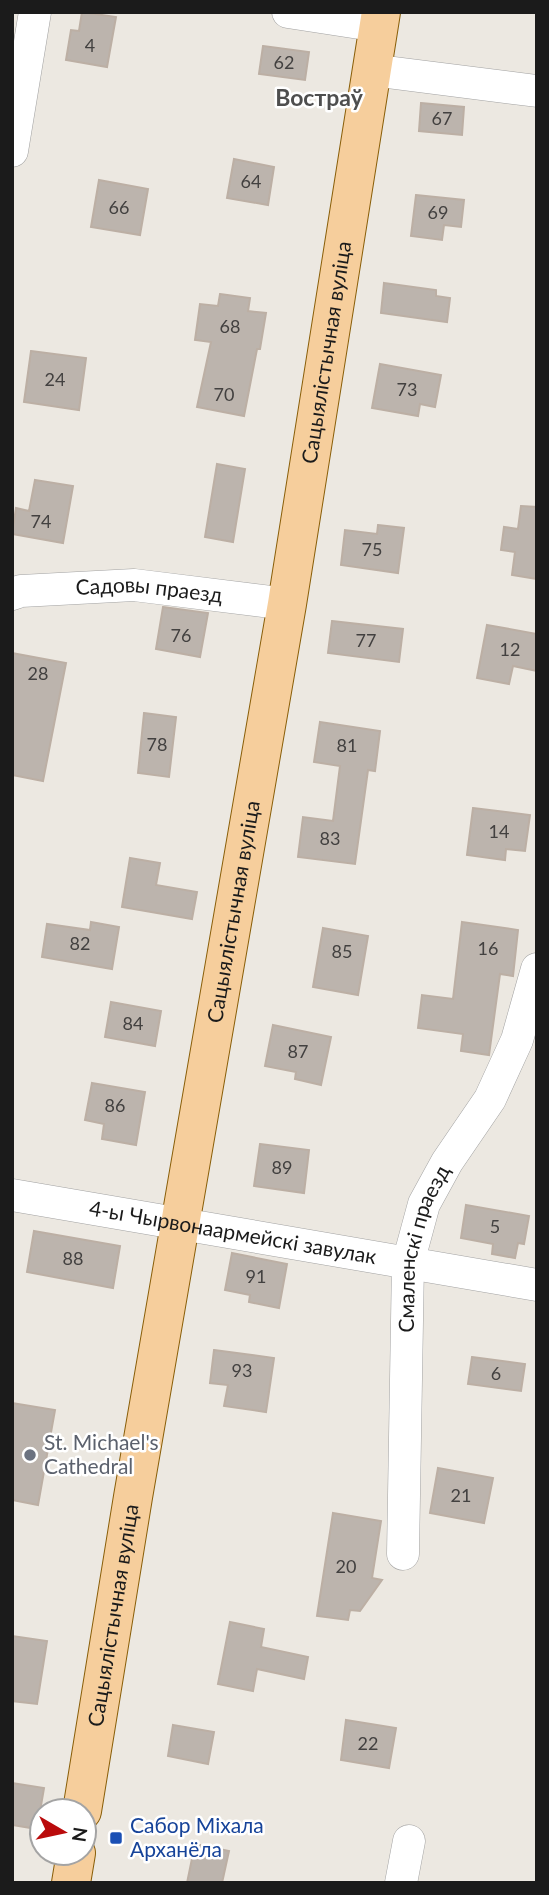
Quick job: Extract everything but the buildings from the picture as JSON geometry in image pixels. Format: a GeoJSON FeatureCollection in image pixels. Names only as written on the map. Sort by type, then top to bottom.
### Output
{"type":"FeatureCollection","features":[{"type":"Feature","properties":{"kind":"main road","name":"Сацыялістычная вуліца"},"geometry":{"type":"LineString","coordinates":[[84,1797],[287,604],[380,19]]}},
{"type":"Feature","properties":{"kind":"street"},"geometry":{"type":"LineString","coordinates":[[12,151],[35,12]]}},
{"type":"Feature","properties":{"kind":"street"},"geometry":{"type":"LineString","coordinates":[[288,12],[380,19]]}},
{"type":"Feature","properties":{"kind":"street"},"geometry":{"type":"LineString","coordinates":[[371,71],[537,90]]}},
{"type":"Feature","properties":{"kind":"street","name":"Садовы праезд"},"geometry":{"type":"LineString","coordinates":[[12,594],[21,591],[134,585],[287,604]]}},
{"type":"Feature","properties":{"kind":"street","name":"Смаленскі праезд"},"geometry":{"type":"LineString","coordinates":[[403,1554],[408,1262],[424,1204],[447,1162],[491,1099],[512,1052],[537,969]]}},
{"type":"Feature","properties":{"kind":"street","name":"4-ы Чырвонаармейскі завулак"},"geometry":{"type":"LineString","coordinates":[[12,1195],[537,1285]]}},
{"type":"Feature","properties":{"kind":"street"},"geometry":{"type":"LineString","coordinates":[[401,1883],[409,1842]]}},
{"type":"Feature","properties":{"kind":"place","name":"St. Michael's Cathedral"},"geometry":{"type":"Point","coordinates":[30,1455]}},
{"type":"Feature","properties":{"kind":"place","name":"Сабор Міхала Арханёла"},"geometry":{"type":"Point","coordinates":[116,1838]}},
{"type":"Feature","properties":{"kind":"district","name":"Востраў"},"geometry":{"type":"Point","coordinates":[319,98]}}]}
